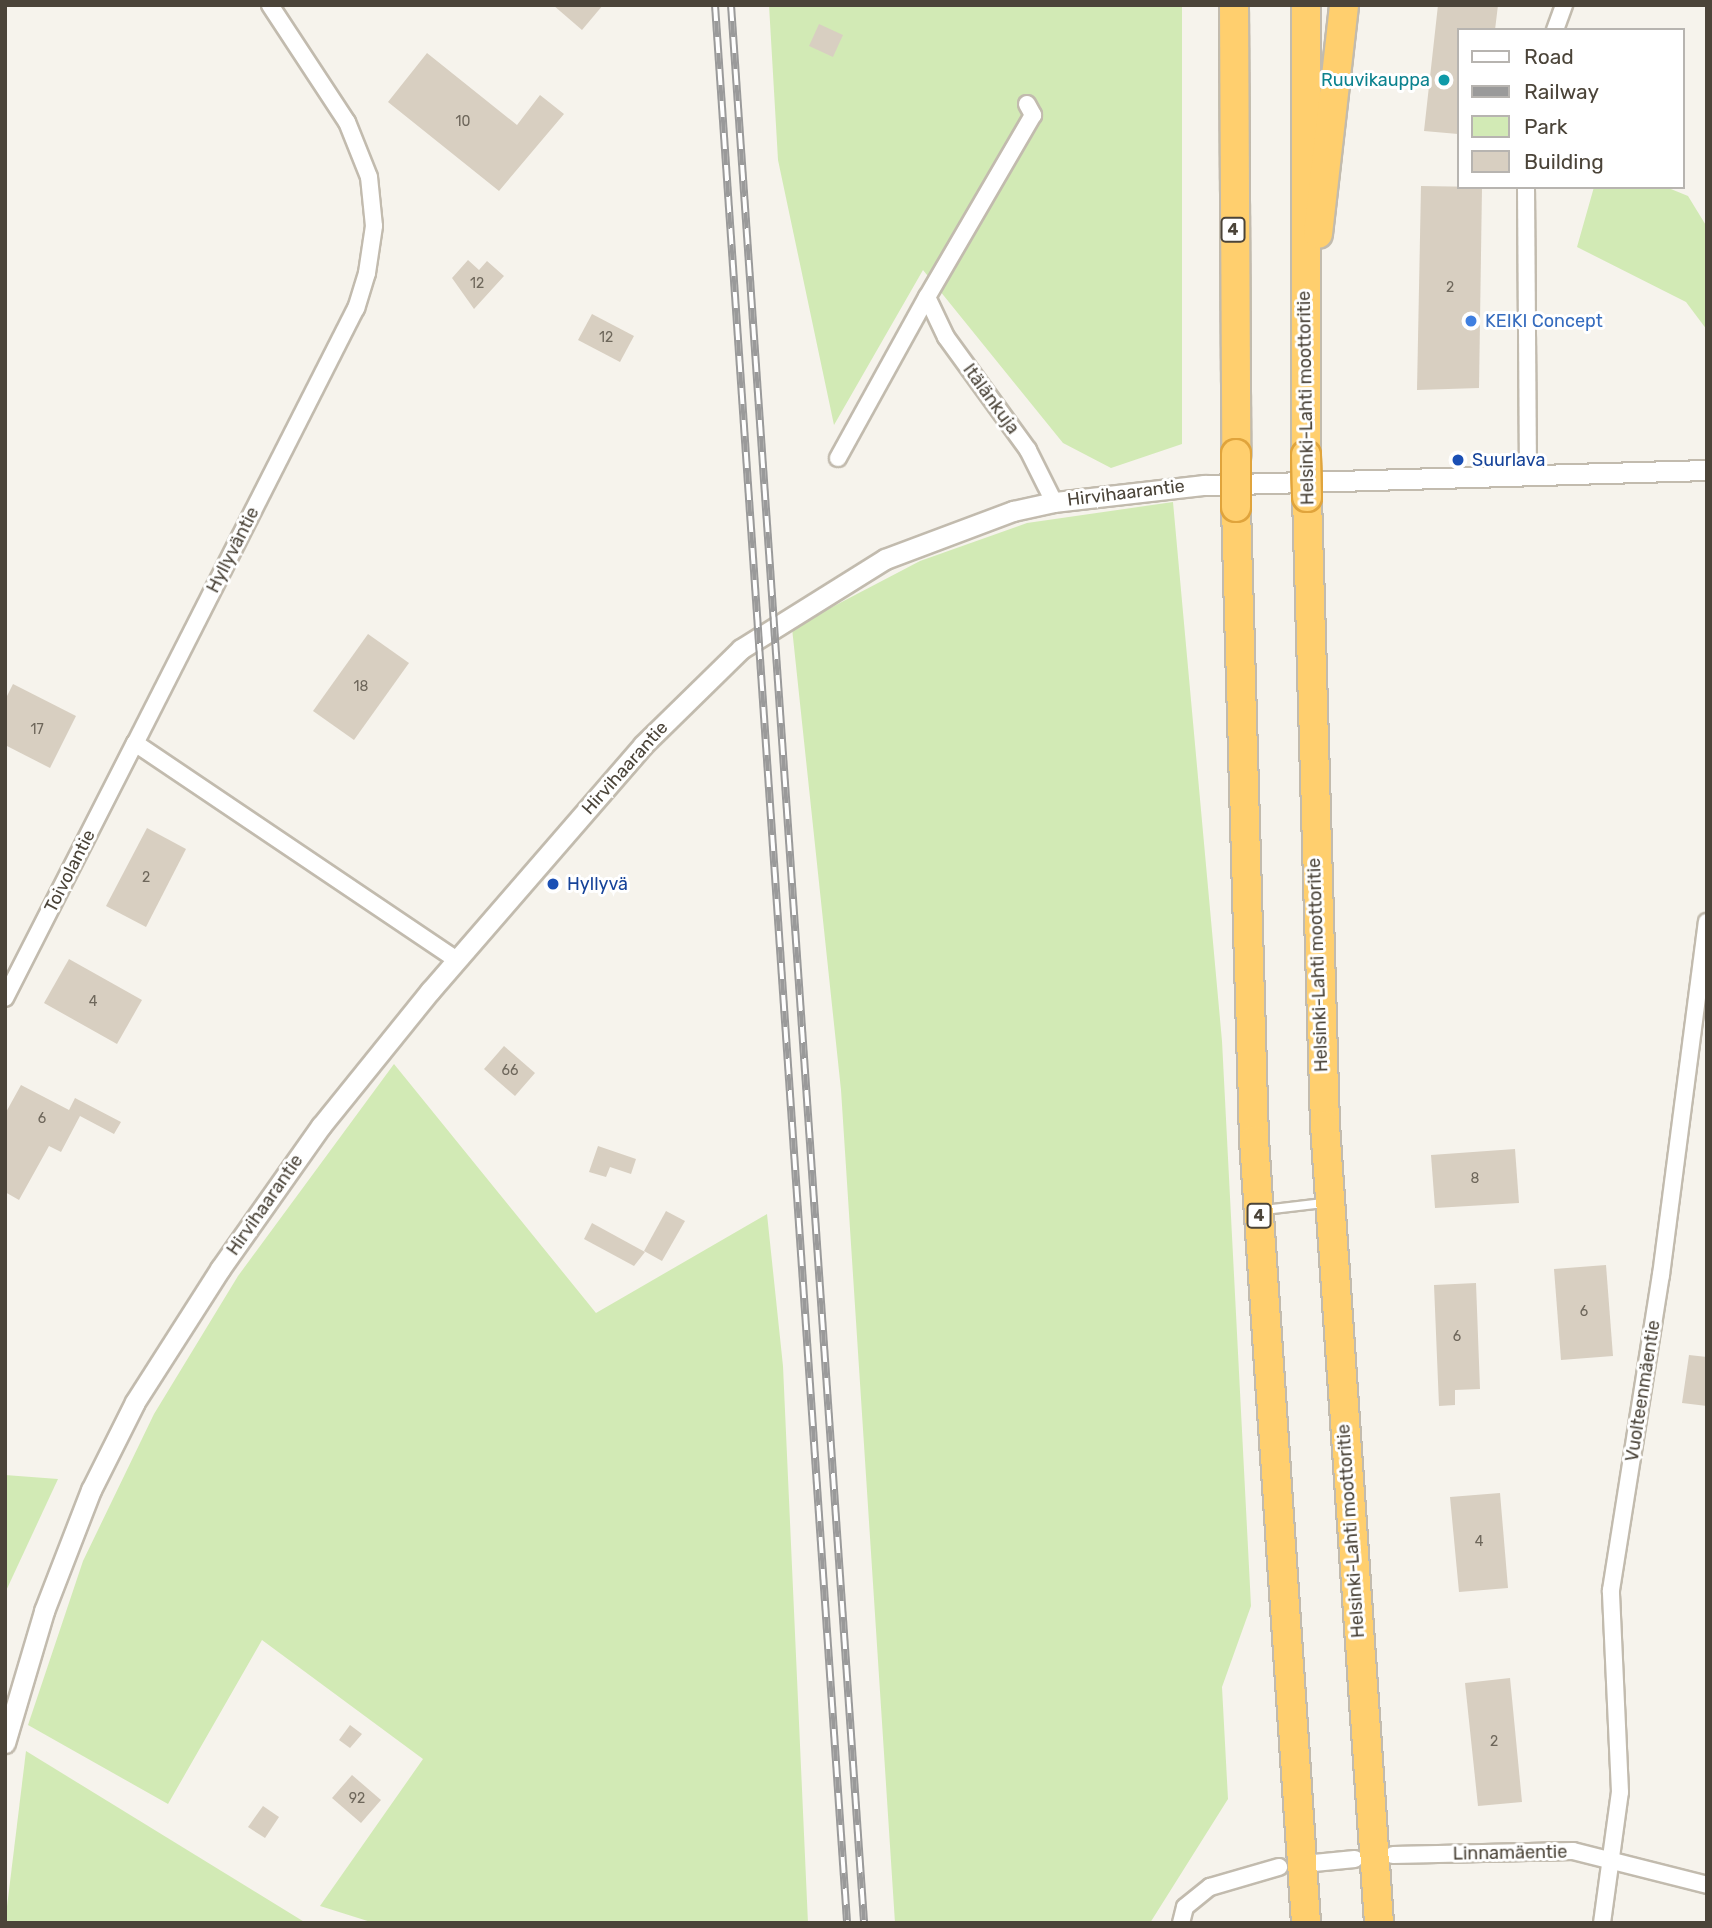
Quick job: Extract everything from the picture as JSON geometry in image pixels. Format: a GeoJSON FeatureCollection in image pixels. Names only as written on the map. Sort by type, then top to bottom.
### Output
{"type":"FeatureCollection","features":[{"type":"Feature","properties":{"kind":"highway","name":"4"},"geometry":{"type":"LineString","coordinates":[[1234,5],[1236,507],[1258,1210],[1306,1923]]}},
{"type":"Feature","properties":{"kind":"highway","name":"Helsinki-Lahti moottoritie"},"geometry":{"type":"LineString","coordinates":[[1306,5],[1304,319],[1316,956],[1379,1923]]}},
{"type":"Feature","properties":{"kind":"highway"},"geometry":{"type":"LineString","coordinates":[[1304,319],[1344,5]]}},
{"type":"Feature","properties":{"kind":"street","name":"Hyllyväntie"},"geometry":{"type":"LineString","coordinates":[[135,744],[356,308],[367,273],[374,226],[369,177],[347,122],[270,5]]}},
{"type":"Feature","properties":{"kind":"street"},"geometry":{"type":"LineString","coordinates":[[1556,28],[1564,5]]}},
{"type":"Feature","properties":{"kind":"street"},"geometry":{"type":"LineString","coordinates":[[838,458],[926,297],[1032,115],[1027,104]]}},
{"type":"Feature","properties":{"kind":"street"},"geometry":{"type":"LineString","coordinates":[[1526,189],[1528,475]]}},
{"type":"Feature","properties":{"kind":"street","name":"Itälänkuja"},"geometry":{"type":"LineString","coordinates":[[926,297],[946,337],[1028,450],[1054,502]]}},
{"type":"Feature","properties":{"kind":"street","name":"Hirvihaarantie"},"geometry":{"type":"LineString","coordinates":[[5,1743],[64,1558],[135,1402],[321,1126],[457,960],[643,745],[741,649],[885,559],[966,527],[1054,502],[1157,487],[1707,470]]}},
{"type":"Feature","properties":{"kind":"street"},"geometry":{"type":"LineString","coordinates":[[135,744],[457,960]]}},
{"type":"Feature","properties":{"kind":"street","name":"Toivolantie"},"geometry":{"type":"LineString","coordinates":[[5,998],[135,744]]}},
{"type":"Feature","properties":{"kind":"street","name":"Vuolteenmäentie"},"geometry":{"type":"LineString","coordinates":[[1602,1923],[1607,1860],[1620,1792],[1611,1590],[1661,1275],[1707,922]]}},
{"type":"Feature","properties":{"kind":"street","name":"Linnamäentie"},"geometry":{"type":"LineString","coordinates":[[1393,1855],[1573,1852],[1707,1885]]}},
{"type":"Feature","properties":{"kind":"street"},"geometry":{"type":"LineString","coordinates":[[1314,1863],[1355,1859]]}},
{"type":"Feature","properties":{"kind":"street"},"geometry":{"type":"LineString","coordinates":[[1181,1923],[1185,1907],[1210,1887],[1279,1867]]}},
{"type":"Feature","properties":{"kind":"lane"},"geometry":{"type":"LineString","coordinates":[[1258,1210],[1330,1202]]}},
{"type":"Feature","properties":{"kind":"green space"},"geometry":{"type":"Polygon","coordinates":[[[769,5],[1182,5],[1182,444],[1111,468],[1063,443],[923,270],[834,425],[778,160],[769,5]]]}},
{"type":"Feature","properties":{"kind":"green space"},"geometry":{"type":"Polygon","coordinates":[[[1593,189],[1671,189],[1688,196],[1707,227],[1707,330],[1686,302],[1577,247],[1593,189]]]}},
{"type":"Feature","properties":{"kind":"green space"},"geometry":{"type":"Polygon","coordinates":[[[1173,502],[1222,1041],[1251,1606],[1222,1687],[1228,1799],[1150,1923],[895,1923],[841,1090],[792,628],[920,561],[1027,523],[1173,502]]]}},
{"type":"Feature","properties":{"kind":"green space"},"geometry":{"type":"Polygon","coordinates":[[[394,1064],[596,1313],[767,1214],[783,1366],[808,1923],[374,1923],[320,1906],[423,1759],[262,1640],[168,1804],[28,1725],[83,1561],[154,1414],[238,1276],[394,1064]]]}},
{"type":"Feature","properties":{"kind":"green space"},"geometry":{"type":"Polygon","coordinates":[[[5,1475],[58,1479],[5,1593],[5,1475]]]}},
{"type":"Feature","properties":{"kind":"green space"},"geometry":{"type":"Polygon","coordinates":[[[26,1751],[306,1923],[5,1923],[26,1751]]]}},
{"type":"Feature","properties":{"kind":"building"},"geometry":{"type":"Polygon","coordinates":[[[553,5],[603,5],[582,30],[553,5]]]}},
{"type":"Feature","properties":{"kind":"building","name":"Ruuvikauppa"},"geometry":{"type":"Polygon","coordinates":[[[1438,5],[1498,5],[1495,28],[1456,28],[1456,134],[1424,131],[1438,5]]]}},
{"type":"Feature","properties":{"kind":"building"},"geometry":{"type":"Polygon","coordinates":[[[819,24],[843,35],[833,57],[809,46],[819,24]]]}},
{"type":"Feature","properties":{"kind":"building"},"geometry":{"type":"Polygon","coordinates":[[[427,53],[517,125],[540,95],[564,114],[499,191],[388,102],[427,53]]]}},
{"type":"Feature","properties":{"kind":"building"},"geometry":{"type":"Polygon","coordinates":[[[1421,186],[1482,189],[1479,388],[1417,390],[1421,186]]]}},
{"type":"Feature","properties":{"kind":"building"},"geometry":{"type":"Polygon","coordinates":[[[468,260],[479,270],[487,261],[504,276],[474,309],[452,278],[468,260]]]}},
{"type":"Feature","properties":{"kind":"building"},"geometry":{"type":"Polygon","coordinates":[[[592,314],[634,336],[620,362],[578,340],[592,314]]]}},
{"type":"Feature","properties":{"kind":"building"},"geometry":{"type":"Polygon","coordinates":[[[368,634],[409,663],[354,740],[313,711],[368,634]]]}},
{"type":"Feature","properties":{"kind":"building"},"geometry":{"type":"Polygon","coordinates":[[[13,684],[76,716],[50,768],[5,745],[5,700],[13,684]]]}},
{"type":"Feature","properties":{"kind":"building"},"geometry":{"type":"Polygon","coordinates":[[[147,828],[186,849],[146,927],[106,906],[147,828]]]}},
{"type":"Feature","properties":{"kind":"building"},"geometry":{"type":"Polygon","coordinates":[[[69,959],[142,1000],[117,1044],[44,1003],[69,959]]]}},
{"type":"Feature","properties":{"kind":"building"},"geometry":{"type":"Polygon","coordinates":[[[504,1046],[535,1073],[515,1096],[484,1069],[504,1046]]]}},
{"type":"Feature","properties":{"kind":"building"},"geometry":{"type":"Polygon","coordinates":[[[21,1085],[69,1110],[75,1098],[121,1122],[114,1134],[80,1116],[61,1152],[49,1146],[19,1200],[5,1192],[5,1114],[21,1085]]]}},
{"type":"Feature","properties":{"kind":"building"},"geometry":{"type":"Polygon","coordinates":[[[598,1146],[636,1159],[631,1174],[610,1167],[606,1177],[589,1172],[598,1146]]]}},
{"type":"Feature","properties":{"kind":"building"},"geometry":{"type":"Polygon","coordinates":[[[1515,1149],[1519,1203],[1435,1208],[1431,1155],[1515,1149]]]}},
{"type":"Feature","properties":{"kind":"building"},"geometry":{"type":"Polygon","coordinates":[[[666,1211],[685,1221],[662,1261],[644,1251],[666,1211]]]}},
{"type":"Feature","properties":{"kind":"building"},"geometry":{"type":"Polygon","coordinates":[[[592,1223],[645,1252],[634,1266],[584,1239],[592,1223]]]}},
{"type":"Feature","properties":{"kind":"building"},"geometry":{"type":"Polygon","coordinates":[[[1606,1265],[1613,1356],[1561,1360],[1554,1269],[1606,1265]]]}},
{"type":"Feature","properties":{"kind":"building"},"geometry":{"type":"Polygon","coordinates":[[[1476,1283],[1480,1389],[1455,1390],[1455,1405],[1439,1406],[1434,1285],[1476,1283]]]}},
{"type":"Feature","properties":{"kind":"building"},"geometry":{"type":"Polygon","coordinates":[[[1689,1355],[1707,1357],[1707,1406],[1682,1403],[1689,1355]]]}},
{"type":"Feature","properties":{"kind":"building"},"geometry":{"type":"Polygon","coordinates":[[[1500,1493],[1508,1588],[1459,1592],[1450,1497],[1500,1493]]]}},
{"type":"Feature","properties":{"kind":"building"},"geometry":{"type":"Polygon","coordinates":[[[1510,1678],[1522,1802],[1478,1806],[1465,1683],[1510,1678]]]}},
{"type":"Feature","properties":{"kind":"building"},"geometry":{"type":"Polygon","coordinates":[[[350,1725],[362,1734],[350,1748],[339,1740],[350,1725]]]}},
{"type":"Feature","properties":{"kind":"building"},"geometry":{"type":"Polygon","coordinates":[[[352,1775],[381,1800],[361,1823],[332,1798],[352,1775]]]}},
{"type":"Feature","properties":{"kind":"building"},"geometry":{"type":"Polygon","coordinates":[[[263,1806],[279,1817],[265,1838],[248,1827],[263,1806]]]}},
{"type":"Feature","properties":{"kind":"railway"},"geometry":{"type":"LineString","coordinates":[[715,5],[847,1923]]}},
{"type":"Feature","properties":{"kind":"railway"},"geometry":{"type":"LineString","coordinates":[[731,5],[864,1923]]}},
{"type":"Feature","properties":{"kind":"place","name":"Ruuvikauppa"},"geometry":{"type":"Point","coordinates":[1444,80]}},
{"type":"Feature","properties":{"kind":"place","name":"KEIKI Concept"},"geometry":{"type":"Point","coordinates":[1471,321]}},
{"type":"Feature","properties":{"kind":"place","name":"Suurlava"},"geometry":{"type":"Point","coordinates":[1458,460]}},
{"type":"Feature","properties":{"kind":"place","name":"Hyllyvä"},"geometry":{"type":"Point","coordinates":[553,884]}}]}
